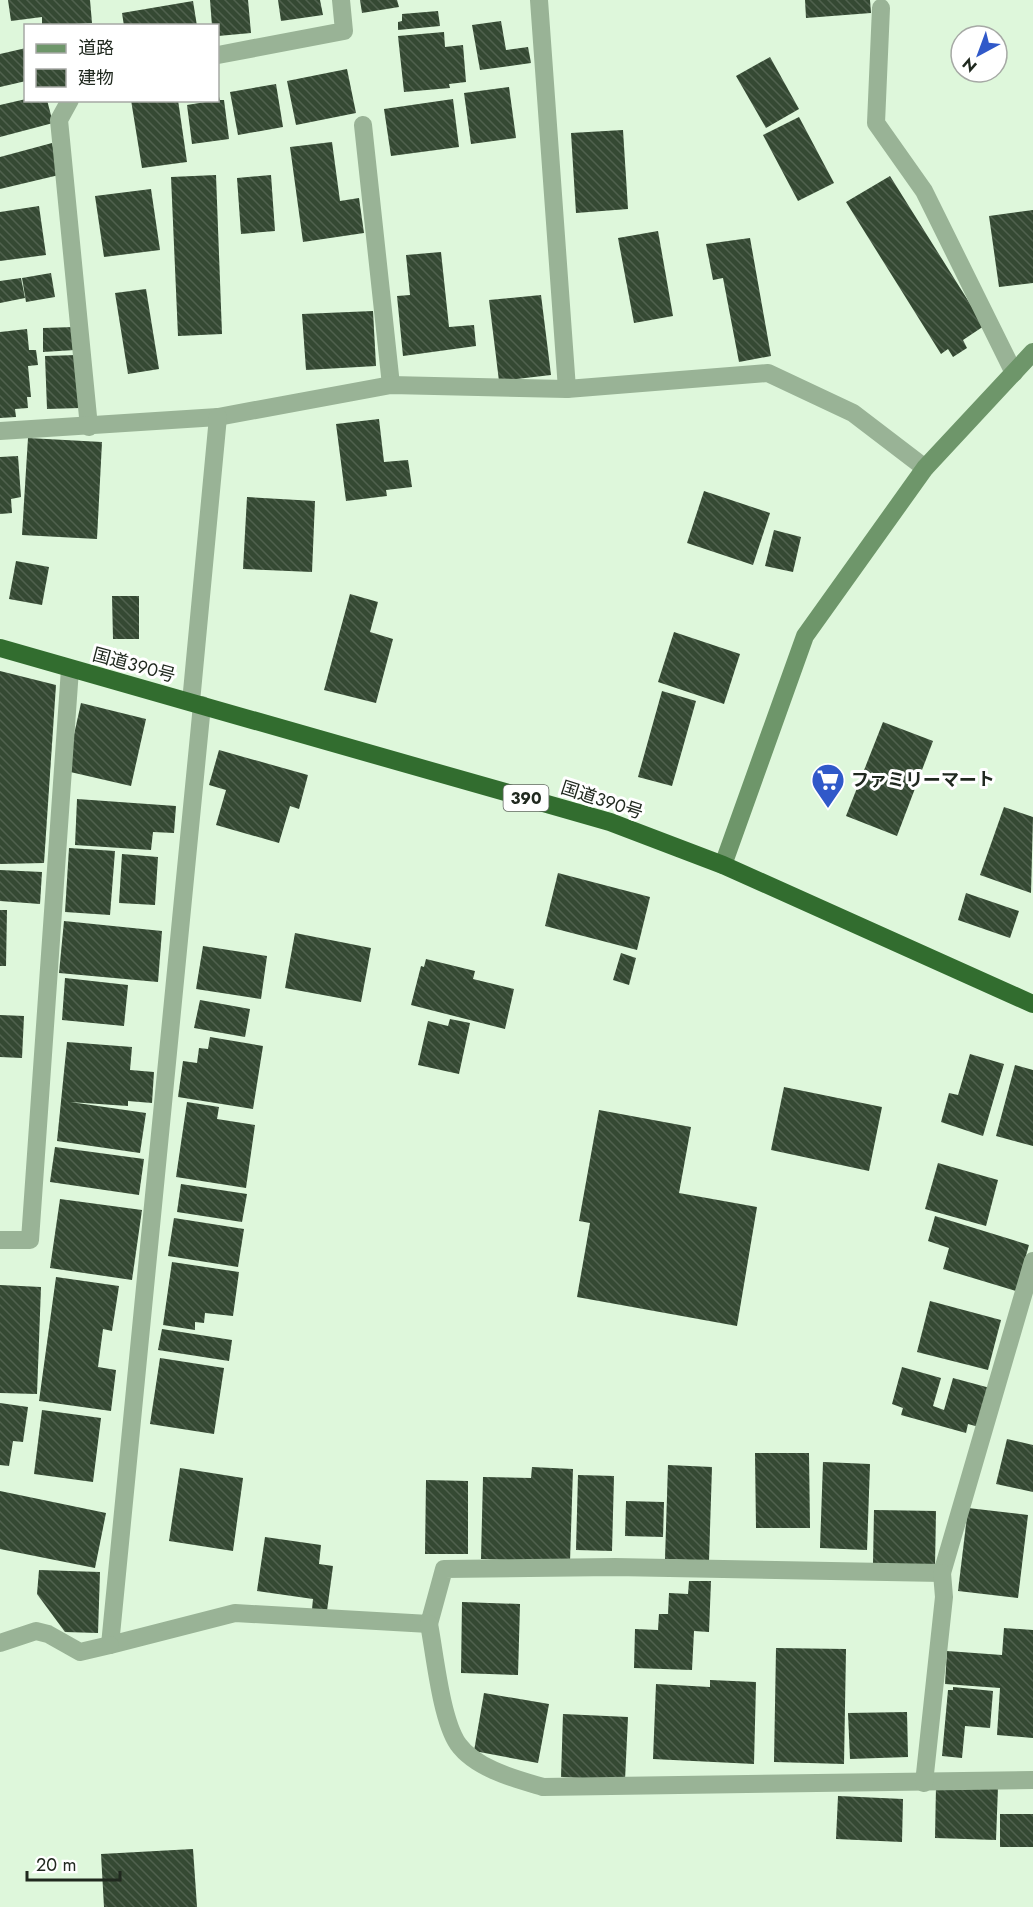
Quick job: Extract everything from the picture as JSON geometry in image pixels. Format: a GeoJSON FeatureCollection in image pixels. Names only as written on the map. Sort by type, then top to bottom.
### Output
{"type":"FeatureCollection","features":[{"type":"Feature","properties":{"kind":"highway","name":"国道390号"},"geometry":{"type":"LineString","coordinates":[[0,648],[610,822],[723,865],[1033,1004]]}},
{"type":"Feature","properties":{"kind":"street"},"geometry":{"type":"LineString","coordinates":[[219,55],[344,31],[340,0]]}},
{"type":"Feature","properties":{"kind":"street"},"geometry":{"type":"LineString","coordinates":[[539,0],[567,389]]}},
{"type":"Feature","properties":{"kind":"street"},"geometry":{"type":"LineString","coordinates":[[881,8],[876,123],[924,191],[1014,373]]}},
{"type":"Feature","properties":{"kind":"street"},"geometry":{"type":"LineString","coordinates":[[69,102],[59,120],[89,427]]}},
{"type":"Feature","properties":{"kind":"street"},"geometry":{"type":"LineString","coordinates":[[363,126],[391,385]]}},
{"type":"Feature","properties":{"kind":"street"},"geometry":{"type":"LineString","coordinates":[[723,865],[805,636],[925,468],[1033,352]]}},
{"type":"Feature","properties":{"kind":"street"},"geometry":{"type":"LineString","coordinates":[[0,431],[218,417],[391,385],[567,389],[768,374],[853,413],[925,468]]}},
{"type":"Feature","properties":{"kind":"street"},"geometry":{"type":"LineString","coordinates":[[110,1645],[197,704],[218,417]]}},
{"type":"Feature","properties":{"kind":"street"},"geometry":{"type":"LineString","coordinates":[[0,1240],[30,1240],[70,669]]}},
{"type":"Feature","properties":{"kind":"street"},"geometry":{"type":"LineString","coordinates":[[924,1783],[944,1597],[942,1573],[1033,1261]]}},
{"type":"Feature","properties":{"kind":"street"},"geometry":{"type":"LineString","coordinates":[[942,1573],[615,1567],[444,1569],[429,1624],[450,1729],[459,1746],[479,1762],[509,1777],[543,1787],[924,1783],[1033,1779]]}},
{"type":"Feature","properties":{"kind":"street"},"geometry":{"type":"LineString","coordinates":[[0,1643],[36,1631],[48,1634],[80,1652],[235,1613],[429,1624]]}},
{"type":"Feature","properties":{"kind":"building"},"geometry":{"type":"Polygon","coordinates":[[[8,0],[90,0],[92,23],[42,24],[42,17],[11,21],[8,0]]]}},
{"type":"Feature","properties":{"kind":"building"},"geometry":{"type":"Polygon","coordinates":[[[210,0],[248,0],[251,33],[219,36],[219,24],[212,24],[210,0]]]}},
{"type":"Feature","properties":{"kind":"building"},"geometry":{"type":"Polygon","coordinates":[[[278,0],[320,0],[323,15],[281,21],[278,0]]]}},
{"type":"Feature","properties":{"kind":"building"},"geometry":{"type":"Polygon","coordinates":[[[360,0],[397,0],[399,7],[362,13],[360,0]]]}},
{"type":"Feature","properties":{"kind":"building"},"geometry":{"type":"Polygon","coordinates":[[[805,0],[870,0],[871,13],[806,18],[805,0]]]}},
{"type":"Feature","properties":{"kind":"building"},"geometry":{"type":"Polygon","coordinates":[[[193,1],[197,24],[124,24],[122,13],[193,1]]]}},
{"type":"Feature","properties":{"kind":"building"},"geometry":{"type":"Polygon","coordinates":[[[438,11],[440,26],[398,30],[398,22],[402,21],[402,14],[438,11]]]}},
{"type":"Feature","properties":{"kind":"building"},"geometry":{"type":"Polygon","coordinates":[[[501,21],[506,50],[528,47],[531,63],[480,70],[472,25],[501,21]]]}},
{"type":"Feature","properties":{"kind":"building"},"geometry":{"type":"Polygon","coordinates":[[[444,32],[445,47],[463,45],[466,82],[449,84],[450,88],[404,92],[398,36],[444,32]]]}},
{"type":"Feature","properties":{"kind":"building"},"geometry":{"type":"Polygon","coordinates":[[[24,48],[24,81],[0,87],[0,54],[24,48]]]}},
{"type":"Feature","properties":{"kind":"building"},"geometry":{"type":"Polygon","coordinates":[[[770,57],[799,109],[766,128],[736,76],[770,57]]]}},
{"type":"Feature","properties":{"kind":"building"},"geometry":{"type":"Polygon","coordinates":[[[347,69],[356,113],[296,125],[287,81],[347,69]]]}},
{"type":"Feature","properties":{"kind":"building"},"geometry":{"type":"Polygon","coordinates":[[[276,84],[283,127],[238,135],[230,92],[276,84]]]}},
{"type":"Feature","properties":{"kind":"building"},"geometry":{"type":"Polygon","coordinates":[[[509,87],[516,138],[471,144],[464,93],[509,87]]]}},
{"type":"Feature","properties":{"kind":"building"},"geometry":{"type":"Polygon","coordinates":[[[219,96],[220,100],[224,100],[229,139],[192,144],[187,105],[219,102],[219,96]]]}},
{"type":"Feature","properties":{"kind":"building"},"geometry":{"type":"Polygon","coordinates":[[[24,99],[24,102],[48,102],[53,123],[0,137],[0,105],[24,99]]]}},
{"type":"Feature","properties":{"kind":"building"},"geometry":{"type":"Polygon","coordinates":[[[453,99],[459,147],[391,156],[384,109],[453,99]]]}},
{"type":"Feature","properties":{"kind":"building"},"geometry":{"type":"Polygon","coordinates":[[[131,102],[178,102],[187,162],[142,168],[131,102]]]}},
{"type":"Feature","properties":{"kind":"building"},"geometry":{"type":"Polygon","coordinates":[[[799,117],[834,183],[798,201],[763,135],[799,117]]]}},
{"type":"Feature","properties":{"kind":"building"},"geometry":{"type":"Polygon","coordinates":[[[623,130],[628,209],[576,213],[571,133],[623,130]]]}},
{"type":"Feature","properties":{"kind":"building"},"geometry":{"type":"Polygon","coordinates":[[[332,142],[340,201],[359,198],[364,233],[303,242],[290,147],[332,142]]]}},
{"type":"Feature","properties":{"kind":"building"},"geometry":{"type":"Polygon","coordinates":[[[52,143],[59,175],[0,189],[0,157],[52,143]]]}},
{"type":"Feature","properties":{"kind":"building"},"geometry":{"type":"Polygon","coordinates":[[[216,175],[222,334],[178,336],[171,177],[216,175]]]}},
{"type":"Feature","properties":{"kind":"building"},"geometry":{"type":"Polygon","coordinates":[[[271,175],[275,231],[241,234],[237,178],[271,175]]]}},
{"type":"Feature","properties":{"kind":"building"},"geometry":{"type":"Polygon","coordinates":[[[890,176],[984,326],[963,340],[967,348],[953,357],[948,349],[941,354],[846,202],[890,176]]]}},
{"type":"Feature","properties":{"kind":"building"},"geometry":{"type":"Polygon","coordinates":[[[151,189],[160,250],[104,257],[95,196],[151,189]]]}},
{"type":"Feature","properties":{"kind":"building"},"geometry":{"type":"Polygon","coordinates":[[[39,206],[46,255],[0,261],[0,212],[39,206]]]}},
{"type":"Feature","properties":{"kind":"building"},"geometry":{"type":"Polygon","coordinates":[[[1033,210],[1033,283],[999,287],[989,216],[1033,210]]]}},
{"type":"Feature","properties":{"kind":"building"},"geometry":{"type":"Polygon","coordinates":[[[658,231],[673,316],[634,323],[618,238],[658,231]]]}},
{"type":"Feature","properties":{"kind":"building"},"geometry":{"type":"Polygon","coordinates":[[[750,238],[771,356],[739,362],[723,278],[713,280],[706,244],[750,238]]]}},
{"type":"Feature","properties":{"kind":"building"},"geometry":{"type":"Polygon","coordinates":[[[441,252],[449,327],[474,325],[476,346],[403,356],[397,296],[410,295],[406,255],[441,252]]]}},
{"type":"Feature","properties":{"kind":"building"},"geometry":{"type":"Polygon","coordinates":[[[51,273],[55,297],[26,302],[22,278],[51,273]]]}},
{"type":"Feature","properties":{"kind":"building"},"geometry":{"type":"Polygon","coordinates":[[[21,278],[25,298],[0,303],[0,281],[21,278]]]}},
{"type":"Feature","properties":{"kind":"building"},"geometry":{"type":"Polygon","coordinates":[[[146,289],[159,369],[128,374],[115,293],[146,289]]]}},
{"type":"Feature","properties":{"kind":"building"},"geometry":{"type":"Polygon","coordinates":[[[541,295],[551,375],[499,381],[489,300],[541,295]]]}},
{"type":"Feature","properties":{"kind":"building"},"geometry":{"type":"Polygon","coordinates":[[[373,311],[376,366],[306,370],[302,314],[373,311]]]}},
{"type":"Feature","properties":{"kind":"building"},"geometry":{"type":"Polygon","coordinates":[[[74,327],[75,350],[43,352],[43,328],[74,327]]]}},
{"type":"Feature","properties":{"kind":"building"},"geometry":{"type":"Polygon","coordinates":[[[27,329],[29,350],[36,350],[38,365],[28,366],[31,397],[27,397],[28,408],[15,409],[16,417],[0,418],[0,332],[27,329]]]}},
{"type":"Feature","properties":{"kind":"building"},"geometry":{"type":"Polygon","coordinates":[[[77,355],[80,408],[47,409],[45,356],[77,355]]]}},
{"type":"Feature","properties":{"kind":"building"},"geometry":{"type":"Polygon","coordinates":[[[379,419],[384,462],[408,460],[412,487],[386,490],[387,496],[346,501],[336,424],[379,419]]]}},
{"type":"Feature","properties":{"kind":"building"},"geometry":{"type":"Polygon","coordinates":[[[28,438],[102,442],[97,539],[22,535],[28,438]]]}},
{"type":"Feature","properties":{"kind":"building"},"geometry":{"type":"Polygon","coordinates":[[[18,456],[21,497],[11,499],[12,513],[0,514],[0,457],[18,456]]]}},
{"type":"Feature","properties":{"kind":"building"},"geometry":{"type":"Polygon","coordinates":[[[704,491],[770,513],[753,565],[687,543],[704,491]]]}},
{"type":"Feature","properties":{"kind":"building"},"geometry":{"type":"Polygon","coordinates":[[[247,497],[315,501],[312,572],[243,569],[247,497]]]}},
{"type":"Feature","properties":{"kind":"building"},"geometry":{"type":"Polygon","coordinates":[[[774,530],[801,537],[793,572],[765,566],[774,530]]]}},
{"type":"Feature","properties":{"kind":"building"},"geometry":{"type":"Polygon","coordinates":[[[16,561],[49,567],[42,605],[9,599],[16,561]]]}},
{"type":"Feature","properties":{"kind":"building"},"geometry":{"type":"Polygon","coordinates":[[[350,594],[378,602],[370,632],[393,639],[376,703],[324,690],[350,594]]]}},
{"type":"Feature","properties":{"kind":"building"},"geometry":{"type":"Polygon","coordinates":[[[112,596],[139,596],[139,639],[113,639],[112,596]]]}},
{"type":"Feature","properties":{"kind":"building"},"geometry":{"type":"Polygon","coordinates":[[[674,632],[740,654],[724,704],[658,682],[674,632]]]}},
{"type":"Feature","properties":{"kind":"building"},"geometry":{"type":"Polygon","coordinates":[[[0,671],[56,685],[44,863],[0,864],[0,671]]]}},
{"type":"Feature","properties":{"kind":"building"},"geometry":{"type":"Polygon","coordinates":[[[662,691],[696,701],[672,786],[638,777],[662,691]]]}},
{"type":"Feature","properties":{"kind":"building"},"geometry":{"type":"Polygon","coordinates":[[[81,703],[146,719],[131,786],[66,771],[81,703]]]}},
{"type":"Feature","properties":{"kind":"building"},"geometry":{"type":"Polygon","coordinates":[[[883,722],[933,741],[897,836],[846,816],[883,722]]]}},
{"type":"Feature","properties":{"kind":"building"},"geometry":{"type":"Polygon","coordinates":[[[219,750],[308,775],[299,809],[290,806],[279,843],[216,825],[226,790],[209,785],[219,750]]]}},
{"type":"Feature","properties":{"kind":"building"},"geometry":{"type":"Polygon","coordinates":[[[77,799],[176,806],[174,833],[153,832],[151,850],[75,845],[77,799]]]}},
{"type":"Feature","properties":{"kind":"building"},"geometry":{"type":"Polygon","coordinates":[[[1004,807],[1033,817],[1031,893],[980,875],[1004,807]]]}},
{"type":"Feature","properties":{"kind":"building"},"geometry":{"type":"Polygon","coordinates":[[[69,848],[115,851],[110,915],[65,912],[69,848]]]}},
{"type":"Feature","properties":{"kind":"building"},"geometry":{"type":"Polygon","coordinates":[[[122,854],[158,857],[155,905],[119,903],[122,854]]]}},
{"type":"Feature","properties":{"kind":"building"},"geometry":{"type":"Polygon","coordinates":[[[0,870],[42,872],[40,904],[0,901],[0,870]]]}},
{"type":"Feature","properties":{"kind":"building"},"geometry":{"type":"Polygon","coordinates":[[[558,873],[650,897],[637,950],[545,926],[558,873]]]}},
{"type":"Feature","properties":{"kind":"building"},"geometry":{"type":"Polygon","coordinates":[[[966,893],[1019,911],[1010,938],[958,920],[966,893]]]}},
{"type":"Feature","properties":{"kind":"building"},"geometry":{"type":"Polygon","coordinates":[[[0,910],[7,910],[6,966],[0,966],[0,910]]]}},
{"type":"Feature","properties":{"kind":"building"},"geometry":{"type":"Polygon","coordinates":[[[64,921],[162,931],[158,982],[59,973],[64,921]]]}},
{"type":"Feature","properties":{"kind":"building"},"geometry":{"type":"Polygon","coordinates":[[[295,933],[371,948],[361,1002],[285,988],[295,933]]]}},
{"type":"Feature","properties":{"kind":"building"},"geometry":{"type":"Polygon","coordinates":[[[203,946],[267,956],[261,999],[196,989],[203,946]]]}},
{"type":"Feature","properties":{"kind":"building"},"geometry":{"type":"Polygon","coordinates":[[[621,953],[636,958],[629,985],[613,980],[621,953]]]}},
{"type":"Feature","properties":{"kind":"building"},"geometry":{"type":"Polygon","coordinates":[[[426,959],[475,971],[473,979],[514,989],[505,1029],[411,1005],[421,966],[424,967],[426,959]]]}},
{"type":"Feature","properties":{"kind":"building"},"geometry":{"type":"Polygon","coordinates":[[[65,978],[128,985],[124,1026],[62,1020],[65,978]]]}},
{"type":"Feature","properties":{"kind":"building"},"geometry":{"type":"Polygon","coordinates":[[[200,1000],[250,1009],[245,1037],[194,1028],[200,1000]]]}},
{"type":"Feature","properties":{"kind":"building"},"geometry":{"type":"Polygon","coordinates":[[[0,1015],[24,1016],[22,1058],[0,1057],[0,1015]]]}},
{"type":"Feature","properties":{"kind":"building"},"geometry":{"type":"Polygon","coordinates":[[[450,1019],[470,1023],[459,1074],[418,1065],[428,1021],[448,1026],[450,1019]]]}},
{"type":"Feature","properties":{"kind":"building"},"geometry":{"type":"Polygon","coordinates":[[[210,1037],[263,1046],[253,1109],[178,1097],[183,1061],[197,1063],[199,1048],[208,1049],[210,1037]]]}},
{"type":"Feature","properties":{"kind":"building"},"geometry":{"type":"Polygon","coordinates":[[[67,1042],[132,1047],[130,1070],[154,1072],[152,1103],[128,1101],[128,1106],[70,1102],[146,1113],[140,1153],[57,1141],[67,1042]]]}},
{"type":"Feature","properties":{"kind":"building"},"geometry":{"type":"Polygon","coordinates":[[[970,1054],[1004,1064],[983,1136],[941,1122],[949,1093],[958,1095],[970,1054]]]}},
{"type":"Feature","properties":{"kind":"building"},"geometry":{"type":"Polygon","coordinates":[[[1015,1065],[1033,1070],[1033,1146],[996,1136],[1015,1065]]]}},
{"type":"Feature","properties":{"kind":"building"},"geometry":{"type":"Polygon","coordinates":[[[784,1087],[882,1107],[869,1171],[771,1150],[784,1087]]]}},
{"type":"Feature","properties":{"kind":"building"},"geometry":{"type":"Polygon","coordinates":[[[187,1102],[219,1107],[217,1119],[255,1125],[246,1188],[176,1177],[187,1102]]]}},
{"type":"Feature","properties":{"kind":"building"},"geometry":{"type":"Polygon","coordinates":[[[599,1110],[691,1127],[679,1193],[757,1207],[737,1326],[577,1297],[590,1223],[579,1221],[599,1110]]]}},
{"type":"Feature","properties":{"kind":"building"},"geometry":{"type":"Polygon","coordinates":[[[55,1147],[144,1159],[139,1195],[50,1182],[55,1147]]]}},
{"type":"Feature","properties":{"kind":"building"},"geometry":{"type":"Polygon","coordinates":[[[938,1163],[998,1180],[986,1226],[925,1209],[938,1163]]]}},
{"type":"Feature","properties":{"kind":"building"},"geometry":{"type":"Polygon","coordinates":[[[181,1184],[247,1194],[242,1222],[177,1212],[181,1184]]]}},
{"type":"Feature","properties":{"kind":"building"},"geometry":{"type":"Polygon","coordinates":[[[60,1199],[142,1210],[132,1280],[50,1268],[60,1199]]]}},
{"type":"Feature","properties":{"kind":"building"},"geometry":{"type":"Polygon","coordinates":[[[935,1216],[1029,1245],[1016,1291],[943,1269],[949,1248],[928,1241],[935,1216]]]}},
{"type":"Feature","properties":{"kind":"building"},"geometry":{"type":"Polygon","coordinates":[[[174,1218],[244,1229],[238,1267],[168,1256],[174,1218]]]}},
{"type":"Feature","properties":{"kind":"building"},"geometry":{"type":"Polygon","coordinates":[[[172,1262],[239,1272],[233,1316],[205,1313],[204,1323],[195,1322],[195,1330],[163,1325],[172,1262]]]}},
{"type":"Feature","properties":{"kind":"building"},"geometry":{"type":"Polygon","coordinates":[[[56,1277],[119,1286],[112,1331],[103,1329],[98,1367],[116,1370],[111,1411],[39,1401],[56,1277]]]}},
{"type":"Feature","properties":{"kind":"building"},"geometry":{"type":"Polygon","coordinates":[[[0,1285],[41,1287],[37,1394],[0,1393],[0,1285]]]}},
{"type":"Feature","properties":{"kind":"building"},"geometry":{"type":"Polygon","coordinates":[[[930,1301],[1001,1320],[988,1370],[917,1352],[930,1301]]]}},
{"type":"Feature","properties":{"kind":"building"},"geometry":{"type":"Polygon","coordinates":[[[162,1329],[232,1340],[229,1361],[158,1350],[162,1329]]]}},
{"type":"Feature","properties":{"kind":"building"},"geometry":{"type":"Polygon","coordinates":[[[160,1358],[224,1368],[214,1434],[150,1424],[160,1358]]]}},
{"type":"Feature","properties":{"kind":"building"},"geometry":{"type":"Polygon","coordinates":[[[902,1367],[941,1378],[933,1406],[944,1410],[953,1378],[990,1388],[979,1427],[968,1424],[966,1433],[901,1415],[903,1408],[892,1404],[902,1367]]]}},
{"type":"Feature","properties":{"kind":"building"},"geometry":{"type":"Polygon","coordinates":[[[0,1403],[28,1407],[23,1442],[13,1441],[9,1466],[0,1465],[0,1403]]]}},
{"type":"Feature","properties":{"kind":"building"},"geometry":{"type":"Polygon","coordinates":[[[42,1410],[101,1418],[93,1482],[34,1474],[42,1410]]]}},
{"type":"Feature","properties":{"kind":"building"},"geometry":{"type":"Polygon","coordinates":[[[1007,1439],[1033,1445],[1033,1492],[996,1484],[1007,1439]]]}},
{"type":"Feature","properties":{"kind":"building"},"geometry":{"type":"Polygon","coordinates":[[[755,1453],[809,1453],[810,1528],[756,1528],[755,1453]]]}},
{"type":"Feature","properties":{"kind":"building"},"geometry":{"type":"Polygon","coordinates":[[[823,1462],[870,1464],[867,1550],[820,1548],[823,1462]]]}},
{"type":"Feature","properties":{"kind":"building"},"geometry":{"type":"Polygon","coordinates":[[[668,1465],[712,1467],[709,1561],[665,1559],[668,1465]]]}},
{"type":"Feature","properties":{"kind":"building"},"geometry":{"type":"Polygon","coordinates":[[[532,1467],[573,1469],[570,1562],[481,1559],[483,1477],[531,1478],[532,1467]]]}},
{"type":"Feature","properties":{"kind":"building"},"geometry":{"type":"Polygon","coordinates":[[[180,1468],[243,1478],[233,1551],[169,1541],[180,1468]]]}},
{"type":"Feature","properties":{"kind":"building"},"geometry":{"type":"Polygon","coordinates":[[[578,1475],[614,1476],[612,1551],[576,1550],[578,1475]]]}},
{"type":"Feature","properties":{"kind":"building"},"geometry":{"type":"Polygon","coordinates":[[[426,1480],[468,1481],[468,1554],[425,1554],[426,1480]]]}},
{"type":"Feature","properties":{"kind":"building"},"geometry":{"type":"Polygon","coordinates":[[[0,1491],[106,1513],[95,1568],[0,1549],[0,1491]]]}},
{"type":"Feature","properties":{"kind":"building"},"geometry":{"type":"Polygon","coordinates":[[[626,1501],[664,1502],[663,1537],[625,1536],[626,1501]]]}},
{"type":"Feature","properties":{"kind":"building"},"geometry":{"type":"Polygon","coordinates":[[[968,1508],[1028,1515],[1018,1598],[958,1591],[968,1508]]]}},
{"type":"Feature","properties":{"kind":"building"},"geometry":{"type":"Polygon","coordinates":[[[874,1510],[936,1511],[935,1566],[873,1564],[874,1510]]]}},
{"type":"Feature","properties":{"kind":"building"},"geometry":{"type":"Polygon","coordinates":[[[265,1537],[321,1545],[319,1564],[333,1566],[327,1611],[312,1609],[313,1599],[257,1591],[265,1537]]]}},
{"type":"Feature","properties":{"kind":"building"},"geometry":{"type":"Polygon","coordinates":[[[39,1570],[100,1572],[98,1633],[65,1632],[37,1594],[39,1570]]]}},
{"type":"Feature","properties":{"kind":"building"},"geometry":{"type":"Polygon","coordinates":[[[689,1581],[711,1581],[709,1632],[694,1631],[692,1670],[634,1668],[635,1629],[658,1630],[659,1614],[668,1614],[669,1593],[688,1594],[689,1581]]]}},
{"type":"Feature","properties":{"kind":"building"},"geometry":{"type":"Polygon","coordinates":[[[462,1602],[520,1604],[518,1675],[461,1673],[462,1602]]]}},
{"type":"Feature","properties":{"kind":"building"},"geometry":{"type":"Polygon","coordinates":[[[1004,1628],[1033,1630],[1033,1738],[997,1735],[1000,1688],[945,1684],[947,1651],[1002,1655],[1004,1628]]]}},
{"type":"Feature","properties":{"kind":"building"},"geometry":{"type":"Polygon","coordinates":[[[776,1648],[846,1649],[844,1764],[774,1762],[776,1648]]]}},
{"type":"Feature","properties":{"kind":"building"},"geometry":{"type":"Polygon","coordinates":[[[710,1680],[756,1682],[754,1764],[653,1759],[656,1684],[710,1687],[710,1680]]]}},
{"type":"Feature","properties":{"kind":"building"},"geometry":{"type":"Polygon","coordinates":[[[953,1687],[993,1691],[990,1728],[965,1726],[962,1758],[942,1756],[948,1690],[953,1690],[953,1687]]]}},
{"type":"Feature","properties":{"kind":"building"},"geometry":{"type":"Polygon","coordinates":[[[484,1693],[549,1704],[538,1763],[474,1751],[484,1693]]]}},
{"type":"Feature","properties":{"kind":"building"},"geometry":{"type":"Polygon","coordinates":[[[907,1712],[908,1757],[850,1759],[848,1713],[907,1712]]]}},
{"type":"Feature","properties":{"kind":"building"},"geometry":{"type":"Polygon","coordinates":[[[563,1714],[628,1717],[625,1780],[561,1777],[563,1714]]]}},
{"type":"Feature","properties":{"kind":"building"},"geometry":{"type":"Polygon","coordinates":[[[936,1786],[998,1787],[996,1840],[935,1838],[936,1786]]]}},
{"type":"Feature","properties":{"kind":"building"},"geometry":{"type":"Polygon","coordinates":[[[838,1796],[903,1799],[902,1842],[836,1839],[838,1796]]]}},
{"type":"Feature","properties":{"kind":"building"},"geometry":{"type":"Polygon","coordinates":[[[1000,1814],[1033,1814],[1033,1847],[1000,1847],[1000,1814]]]}},
{"type":"Feature","properties":{"kind":"building"},"geometry":{"type":"Polygon","coordinates":[[[193,1849],[197,1907],[104,1907],[101,1854],[193,1849]]]}},
{"type":"Feature","properties":{"kind":"place","name":"ファミリーマート"},"geometry":{"type":"Point","coordinates":[828,809]}}]}
